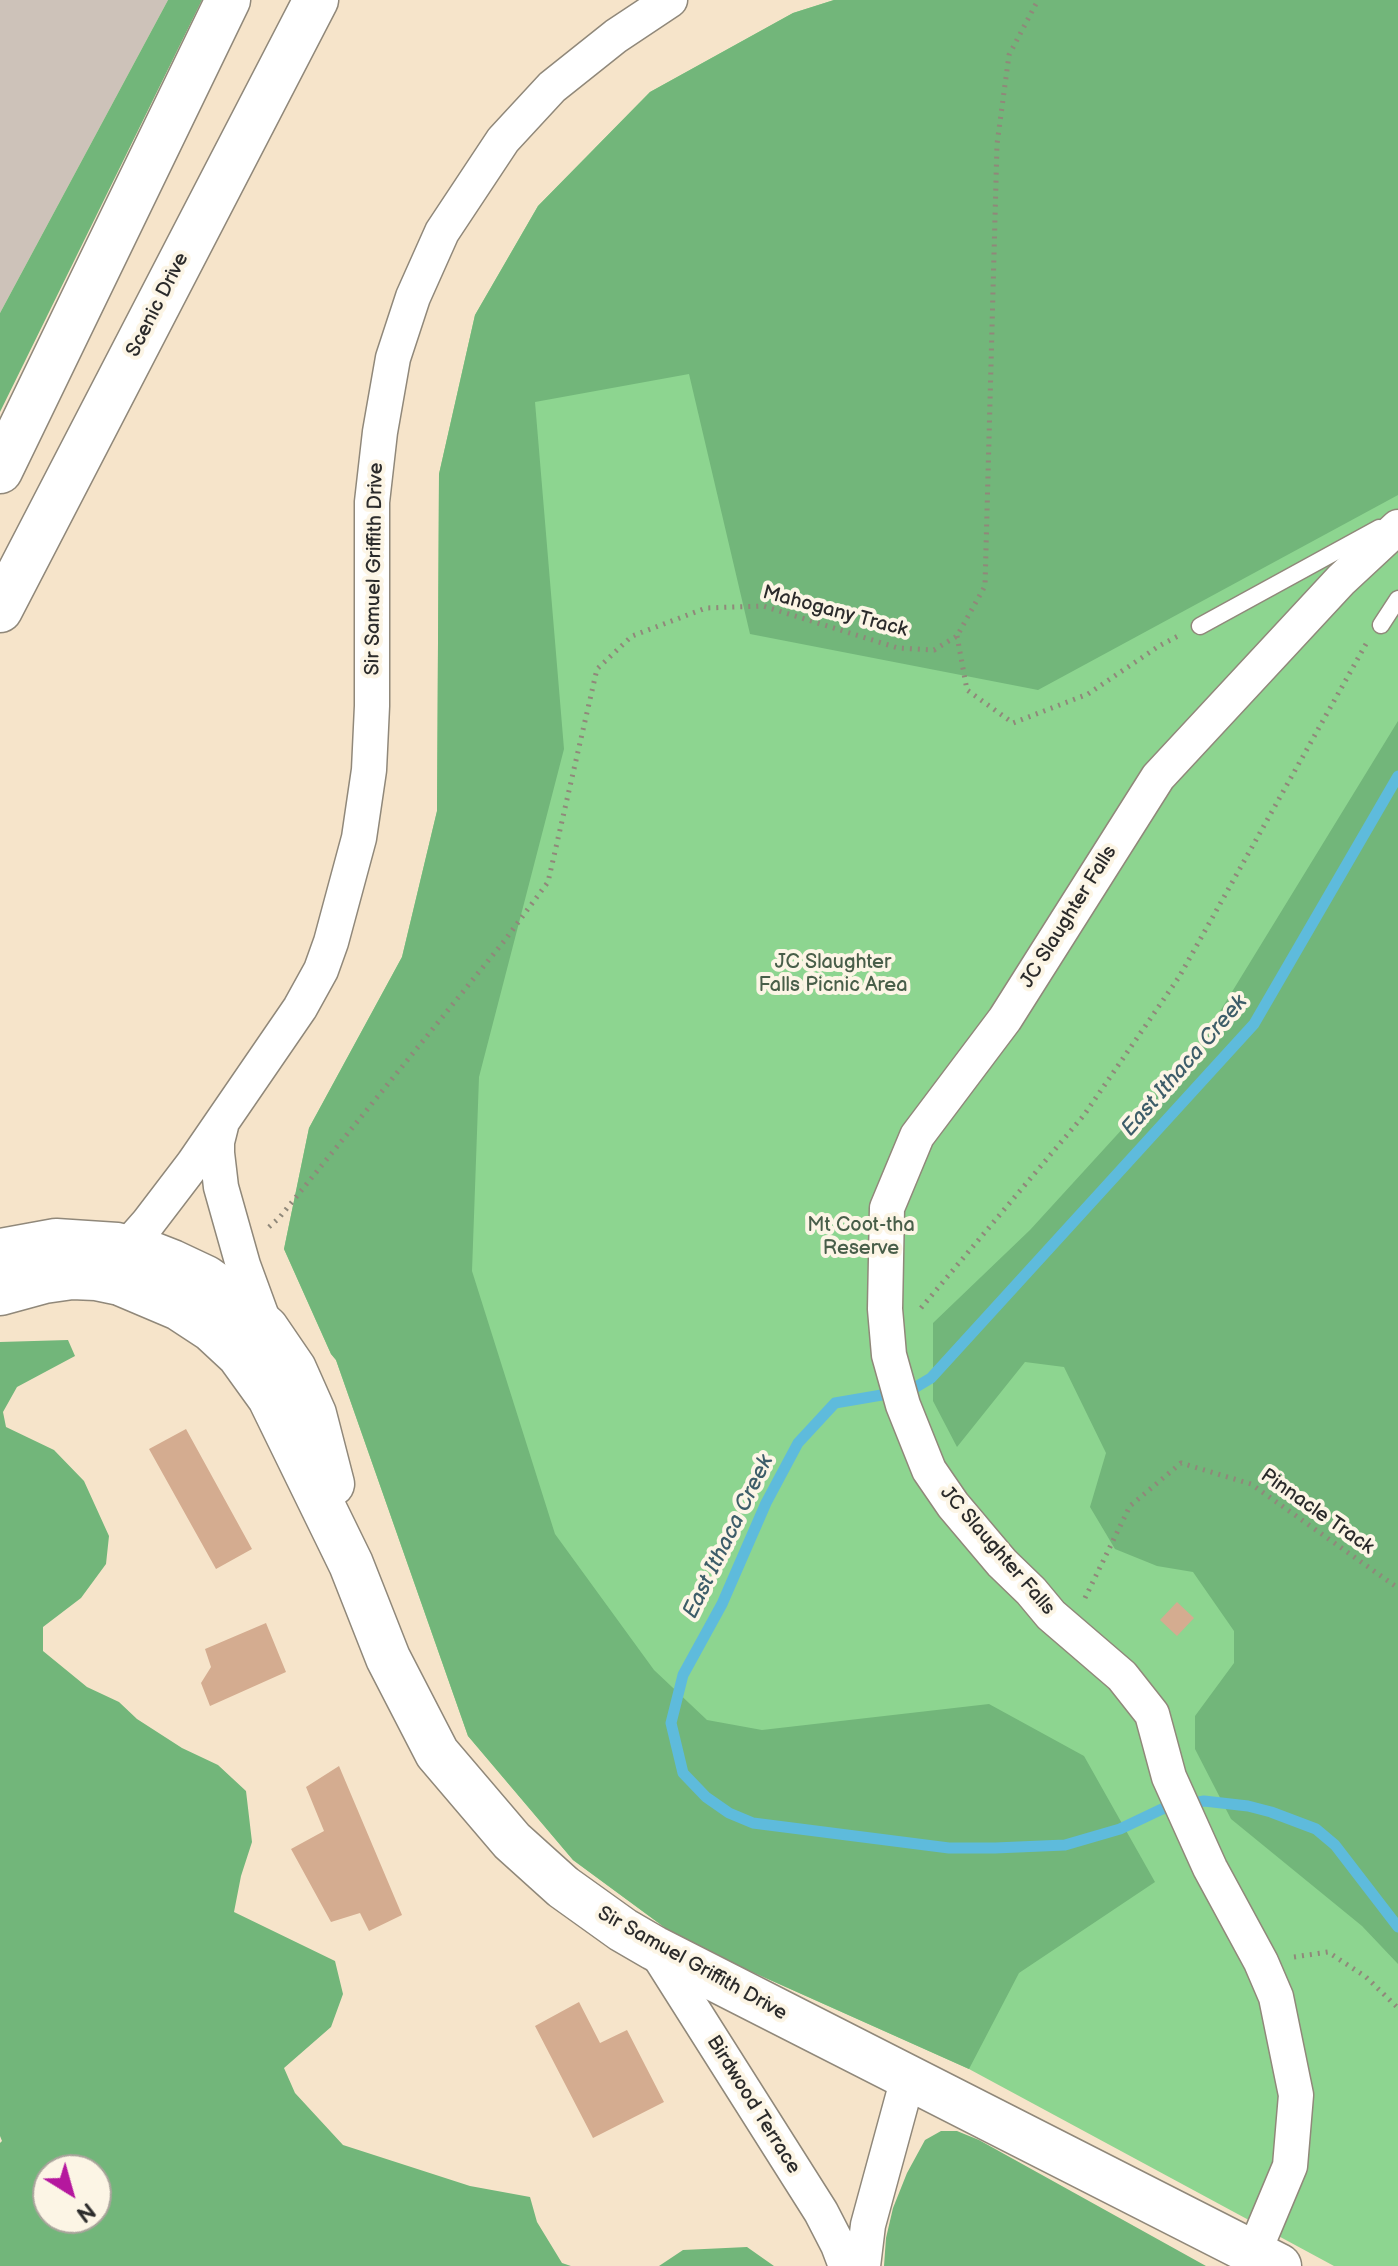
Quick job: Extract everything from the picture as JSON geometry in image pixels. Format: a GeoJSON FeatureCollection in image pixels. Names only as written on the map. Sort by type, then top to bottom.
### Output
{"type":"FeatureCollection","features":[{"type":"Feature","properties":{"kind":"main road"},"geometry":{"type":"LineString","coordinates":[[0,471],[228,0]]}},
{"type":"Feature","properties":{"kind":"main road","name":"Scenic Drive"},"geometry":{"type":"LineString","coordinates":[[0,610],[316,0]]}},
{"type":"Feature","properties":{"kind":"main road"},"geometry":{"type":"LineString","coordinates":[[0,1251],[56,1241],[126,1248],[149,1253],[206,1278],[239,1302],[269,1333],[294,1369],[314,1414],[351,1564]]}},
{"type":"Feature","properties":{"kind":"main road"},"geometry":{"type":"LineString","coordinates":[[87,1277],[126,1248]]}},
{"type":"Feature","properties":{"kind":"main road","name":"Sir Samuel Griffith Drive"},"geometry":{"type":"LineString","coordinates":[[0,1293],[44,1281],[87,1277],[120,1283],[179,1308],[211,1329],[239,1355],[270,1398],[351,1564],[388,1658],[437,1753],[494,1822],[533,1862],[591,1909],[654,1948],[1266,2259]]}},
{"type":"Feature","properties":{"kind":"street","name":"Sir Samuel Griffith Drive"},"geometry":{"type":"LineString","coordinates":[[126,1248],[199,1155],[300,1008],[321,970],[337,919],[359,838],[369,770],[372,502],[380,432],[393,358],[413,297],[442,232],[503,140],[552,87],[616,36],[670,0]]}},
{"type":"Feature","properties":{"kind":"street","name":"JC Slaughter Falls"},"geometry":{"type":"LineString","coordinates":[[1266,2259],[1290,2166],[1296,2095],[1276,1997],[1261,1962],[1210,1868],[1169,1777],[1152,1714],[1122,1676],[1070,1632],[1002,1563],[953,1505],[929,1470],[903,1405],[889,1347],[885,1309],[887,1208],[917,1136],[1005,1019],[1158,777],[1331,591],[1398,527]]}},
{"type":"Feature","properties":{"kind":"street","name":"Sir Samuel Griffith Drive"},"geometry":{"type":"LineString","coordinates":[[226,1114],[217,1142],[221,1187],[254,1300],[269,1333]]}},
{"type":"Feature","properties":{"kind":"street","name":"Birdwood Terrace"},"geometry":{"type":"LineString","coordinates":[[654,1948],[821,2212],[845,2263]]}},
{"type":"Feature","properties":{"kind":"street","name":"Birdwood Terrace"},"geometry":{"type":"LineString","coordinates":[[845,2263],[868,2225],[908,2078]]}},
{"type":"Feature","properties":{"kind":"lane"},"geometry":{"type":"LineString","coordinates":[[1200,626],[1398,518]]}},
{"type":"Feature","properties":{"kind":"lane"},"geometry":{"type":"LineString","coordinates":[[1381,625],[1398,599]]}},
{"type":"Feature","properties":{"kind":"path"},"geometry":{"type":"LineString","coordinates":[[1038,0],[1009,55],[997,144],[985,586],[957,636],[967,690],[1013,723],[1088,694],[1159,646],[1200,626]]}},
{"type":"Feature","properties":{"kind":"path","name":"Mahogany Track"},"geometry":{"type":"LineString","coordinates":[[268,1228],[505,940],[548,882],[597,669],[632,636],[706,608],[763,606],[898,648],[934,650],[957,636]]}},
{"type":"Feature","properties":{"kind":"path"},"geometry":{"type":"LineString","coordinates":[[889,1347],[1084,1115],[1179,977],[1368,639],[1381,625]]}},
{"type":"Feature","properties":{"kind":"path","name":"Pinnacle Track"},"geometry":{"type":"LineString","coordinates":[[1070,1632],[1130,1506],[1181,1463],[1251,1484],[1398,1588]]}},
{"type":"Feature","properties":{"kind":"path"},"geometry":{"type":"LineString","coordinates":[[1261,1962],[1328,1952],[1366,1977],[1398,2008]]}},
{"type":"Feature","properties":{"kind":"shaded area"},"geometry":{"type":"Polygon","coordinates":[[[0,0],[168,0],[0,313],[0,0]]]}},
{"type":"Feature","properties":{"kind":"green space"},"geometry":{"type":"Polygon","coordinates":[[[168,0],[202,0],[0,412],[0,313],[168,0]]]}},
{"type":"Feature","properties":{"kind":"green space","name":"Mt Coot-tha Reserve"},"geometry":{"type":"Polygon","coordinates":[[[834,0],[1398,0],[1398,2266],[1334,2266],[969,2069],[683,1941],[573,1860],[468,1736],[336,1360],[284,1249],[309,1128],[402,957],[437,811],[439,474],[475,315],[538,206],[650,92],[793,13],[834,0]]]}},
{"type":"Feature","properties":{"kind":"green space"},"geometry":{"type":"Polygon","coordinates":[[[834,0],[1398,0],[1398,495],[1038,690],[750,634],[689,374],[535,402],[564,749],[479,1077],[472,1271],[555,1534],[654,1670],[707,1720],[762,1730],[989,1704],[1084,1756],[1155,1882],[1019,1973],[969,2069],[683,1941],[573,1860],[468,1736],[336,1360],[284,1249],[309,1128],[402,957],[437,811],[439,474],[475,315],[538,206],[650,92],[793,13],[834,0]]]}},
{"type":"Feature","properties":{"kind":"green space"},"geometry":{"type":"Polygon","coordinates":[[[1398,721],[1398,1964],[1362,1926],[1231,1819],[1195,1749],[1195,1716],[1234,1663],[1234,1631],[1193,1572],[1157,1566],[1115,1549],[1090,1507],[1106,1453],[1064,1367],[1025,1362],[957,1447],[933,1401],[933,1323],[1030,1230],[1200,1044],[1398,721]]]}},
{"type":"Feature","properties":{"kind":"green space"},"geometry":{"type":"Polygon","coordinates":[[[68,1340],[75,1356],[17,1387],[3,1412],[6,1427],[54,1450],[84,1481],[109,1536],[106,1564],[81,1598],[43,1627],[43,1651],[87,1687],[119,1702],[137,1719],[182,1748],[218,1765],[246,1791],[252,1842],[234,1912],[335,1961],[343,1994],[331,2027],[284,2068],[295,2093],[343,2145],[470,2186],[530,2197],[537,2222],[562,2263],[571,2266],[0,2266],[0,1342],[68,1340]]]}},
{"type":"Feature","properties":{"kind":"green space"},"geometry":{"type":"Polygon","coordinates":[[[941,2131],[957,2131],[979,2140],[1206,2266],[884,2266],[893,2208],[907,2173],[925,2140],[941,2131]]]}},
{"type":"Feature","properties":{"kind":"green space"},"geometry":{"type":"Polygon","coordinates":[[[747,2247],[774,2266],[659,2266],[683,2250],[747,2247]]]}},
{"type":"Feature","properties":{"kind":"building"},"geometry":{"type":"Polygon","coordinates":[[[186,1429],[252,1549],[216,1569],[149,1449],[186,1429]]]}},
{"type":"Feature","properties":{"kind":"building"},"geometry":{"type":"Polygon","coordinates":[[[1177,1602],[1194,1618],[1177,1636],[1160,1620],[1177,1602]]]}},
{"type":"Feature","properties":{"kind":"building"},"geometry":{"type":"Polygon","coordinates":[[[266,1623],[286,1672],[210,1706],[201,1683],[211,1667],[205,1649],[266,1623]]]}},
{"type":"Feature","properties":{"kind":"building"},"geometry":{"type":"Polygon","coordinates":[[[339,1766],[402,1915],[369,1931],[360,1913],[331,1922],[291,1849],[324,1831],[306,1787],[339,1766]]]}},
{"type":"Feature","properties":{"kind":"building"},"geometry":{"type":"Polygon","coordinates":[[[579,2002],[600,2043],[627,2030],[664,2102],[593,2138],[535,2026],[579,2002]]]}},
{"type":"Feature","properties":{"kind":"waterway","name":"East Ithaca Creek"},"geometry":{"type":"LineString","coordinates":[[1398,776],[1254,1024],[931,1378],[911,1390],[835,1403],[798,1443],[766,1503],[722,1604],[683,1675],[671,1723],[683,1773],[706,1797],[729,1813],[753,1823],[949,1848],[995,1848],[1065,1845],[1120,1829],[1162,1809],[1204,1801],[1271,1812],[1316,1829],[1335,1845],[1398,1927]]}},
{"type":"Feature","properties":{"kind":"park label","name":"JC Slaughter Falls Picnic Area"},"geometry":{"type":"Point","coordinates":[833,974]}}]}
